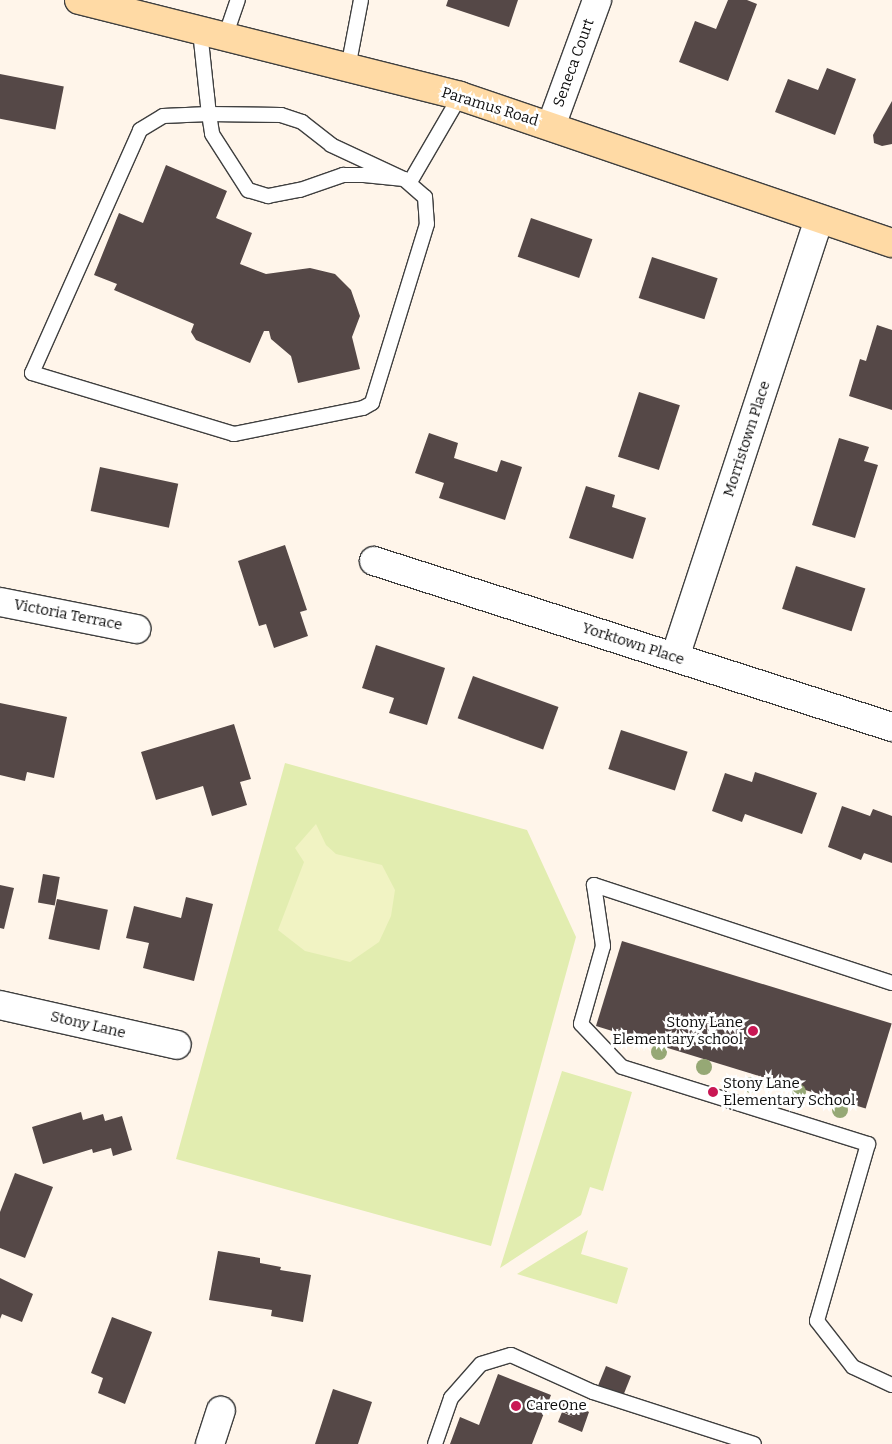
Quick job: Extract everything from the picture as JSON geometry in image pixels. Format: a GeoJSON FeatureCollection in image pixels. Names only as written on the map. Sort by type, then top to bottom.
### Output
{"type":"FeatureCollection","features":[{"type":"Feature","properties":{"kind":"main road","name":"Paramus Road"},"geometry":{"type":"LineString","coordinates":[[79,0],[460,96],[819,220],[892,243]]}},
{"type":"Feature","properties":{"kind":"street","name":"Seneca Court"},"geometry":{"type":"LineString","coordinates":[[551,126],[597,0]]}},
{"type":"Feature","properties":{"kind":"street","name":"Morristown Place"},"geometry":{"type":"LineString","coordinates":[[675,657],[819,220]]}},
{"type":"Feature","properties":{"kind":"street","name":"Yorktown Place"},"geometry":{"type":"LineString","coordinates":[[374,561],[892,727]]}},
{"type":"Feature","properties":{"kind":"street","name":"Victoria Terrace"},"geometry":{"type":"LineString","coordinates":[[0,602],[136,629]]}},
{"type":"Feature","properties":{"kind":"street","name":"Stony Lane"},"geometry":{"type":"LineString","coordinates":[[0,1005],[177,1045]]}},
{"type":"Feature","properties":{"kind":"street"},"geometry":{"type":"LineString","coordinates":[[210,1444],[221,1411]]}},
{"type":"Feature","properties":{"kind":"lane"},"geometry":{"type":"LineString","coordinates":[[238,0],[212,34],[207,96],[212,134],[248,190],[268,196],[300,190],[343,175],[364,175],[407,180]]}},
{"type":"Feature","properties":{"kind":"lane"},"geometry":{"type":"LineString","coordinates":[[348,68],[361,0]]}},
{"type":"Feature","properties":{"kind":"lane"},"geometry":{"type":"LineString","coordinates":[[407,180],[460,96]]}},
{"type":"Feature","properties":{"kind":"lane"},"geometry":{"type":"LineString","coordinates":[[209,114],[281,115],[295,119],[314,130],[331,145],[407,180],[425,197],[427,224],[372,402],[363,408],[234,434],[32,374],[140,130],[163,116],[209,114]]}},
{"type":"Feature","properties":{"kind":"lane"},"geometry":{"type":"LineString","coordinates":[[892,983],[594,885],[603,946],[581,1024],[622,1066],[868,1144],[817,1321],[853,1367],[892,1385]]}},
{"type":"Feature","properties":{"kind":"lane"},"geometry":{"type":"LineString","coordinates":[[435,1444],[451,1398],[481,1364],[511,1355],[610,1398],[754,1444]]}},
{"type":"Feature","properties":{"kind":"green space"},"geometry":{"type":"Polygon","coordinates":[[[285,763],[527,830],[576,937],[491,1246],[176,1159],[285,763]]]}},
{"type":"Feature","properties":{"kind":"green space"},"geometry":{"type":"Polygon","coordinates":[[[316,824],[326,845],[336,854],[382,865],[395,890],[391,916],[379,942],[350,962],[305,951],[278,930],[304,862],[295,848],[316,824]]]}},
{"type":"Feature","properties":{"kind":"green space"},"geometry":{"type":"Polygon","coordinates":[[[562,1071],[632,1092],[603,1191],[590,1187],[581,1215],[500,1268],[562,1071]]]}},
{"type":"Feature","properties":{"kind":"green space"},"geometry":{"type":"Polygon","coordinates":[[[588,1230],[581,1254],[628,1268],[617,1304],[517,1274],[588,1230]]]}},
{"type":"Feature","properties":{"kind":"building"},"geometry":{"type":"Polygon","coordinates":[[[448,0],[518,0],[509,27],[446,6],[448,0]]]}},
{"type":"Feature","properties":{"kind":"building"},"geometry":{"type":"Polygon","coordinates":[[[728,0],[747,0],[757,4],[728,81],[679,62],[695,21],[716,29],[728,0]]]}},
{"type":"Feature","properties":{"kind":"building"},"geometry":{"type":"Polygon","coordinates":[[[827,68],[856,79],[835,135],[775,112],[788,79],[818,90],[827,68]]]}},
{"type":"Feature","properties":{"kind":"building"},"geometry":{"type":"Polygon","coordinates":[[[0,74],[64,86],[55,130],[0,119],[0,74]]]}},
{"type":"Feature","properties":{"kind":"building"},"geometry":{"type":"Polygon","coordinates":[[[892,101],[892,144],[882,146],[874,143],[873,135],[892,101]]]}},
{"type":"Feature","properties":{"kind":"building"},"geometry":{"type":"Polygon","coordinates":[[[166,165],[227,191],[216,218],[252,233],[240,264],[266,274],[310,268],[335,274],[351,290],[360,316],[352,337],[360,369],[298,383],[291,356],[271,339],[269,331],[264,331],[250,363],[196,340],[191,332],[194,324],[114,290],[117,284],[94,275],[119,213],[143,223],[166,165]]]}},
{"type":"Feature","properties":{"kind":"building"},"geometry":{"type":"Polygon","coordinates":[[[531,218],[592,239],[579,278],[518,257],[531,218]]]}},
{"type":"Feature","properties":{"kind":"building"},"geometry":{"type":"Polygon","coordinates":[[[652,257],[718,278],[704,319],[639,298],[652,257]]]}},
{"type":"Feature","properties":{"kind":"building"},"geometry":{"type":"Polygon","coordinates":[[[877,325],[892,330],[892,410],[849,396],[860,359],[866,361],[877,325]]]}},
{"type":"Feature","properties":{"kind":"building"},"geometry":{"type":"Polygon","coordinates":[[[639,392],[680,405],[659,470],[618,457],[639,392]]]}},
{"type":"Feature","properties":{"kind":"building"},"geometry":{"type":"Polygon","coordinates":[[[429,433],[458,443],[454,458],[497,472],[501,460],[522,467],[505,520],[439,498],[444,483],[415,473],[429,433]]]}},
{"type":"Feature","properties":{"kind":"building"},"geometry":{"type":"Polygon","coordinates":[[[839,438],[869,447],[864,461],[878,465],[855,538],[812,525],[839,438]]]}},
{"type":"Feature","properties":{"kind":"building"},"geometry":{"type":"Polygon","coordinates":[[[100,467],[178,484],[169,528],[91,511],[100,467]]]}},
{"type":"Feature","properties":{"kind":"building"},"geometry":{"type":"Polygon","coordinates":[[[586,486],[615,495],[612,507],[646,518],[633,559],[569,538],[586,486]]]}},
{"type":"Feature","properties":{"kind":"building"},"geometry":{"type":"Polygon","coordinates":[[[285,545],[307,610],[300,612],[308,636],[274,648],[266,624],[259,626],[238,561],[285,545]]]}},
{"type":"Feature","properties":{"kind":"building"},"geometry":{"type":"Polygon","coordinates":[[[796,566],[865,589],[852,631],[782,609],[796,566]]]}},
{"type":"Feature","properties":{"kind":"building"},"geometry":{"type":"Polygon","coordinates":[[[376,645],[445,668],[427,725],[389,713],[394,698],[362,688],[376,645]]]}},
{"type":"Feature","properties":{"kind":"building"},"geometry":{"type":"Polygon","coordinates":[[[473,676],[559,707],[543,749],[458,718],[473,676]]]}},
{"type":"Feature","properties":{"kind":"building"},"geometry":{"type":"Polygon","coordinates":[[[0,703],[67,717],[54,778],[27,772],[25,781],[0,775],[0,703]]]}},
{"type":"Feature","properties":{"kind":"building"},"geometry":{"type":"Polygon","coordinates":[[[234,724],[251,779],[240,782],[247,805],[212,816],[203,786],[156,800],[141,752],[234,724]]]}},
{"type":"Feature","properties":{"kind":"building"},"geometry":{"type":"Polygon","coordinates":[[[621,730],[688,752],[675,791],[608,769],[621,730]]]}},
{"type":"Feature","properties":{"kind":"building"},"geometry":{"type":"Polygon","coordinates":[[[755,772],[817,793],[802,834],[745,814],[742,822],[712,811],[725,773],[752,782],[755,772]]]}},
{"type":"Feature","properties":{"kind":"building"},"geometry":{"type":"Polygon","coordinates":[[[842,806],[870,816],[873,809],[892,816],[892,863],[864,853],[861,860],[828,847],[842,806]]]}},
{"type":"Feature","properties":{"kind":"building"},"geometry":{"type":"Polygon","coordinates":[[[43,874],[60,877],[55,906],[38,903],[43,874]]]}},
{"type":"Feature","properties":{"kind":"building"},"geometry":{"type":"Polygon","coordinates":[[[0,885],[14,888],[4,929],[0,928],[0,885]]]}},
{"type":"Feature","properties":{"kind":"building"},"geometry":{"type":"Polygon","coordinates":[[[186,897],[213,904],[194,981],[143,968],[149,943],[126,938],[134,906],[181,918],[186,897]]]}},
{"type":"Feature","properties":{"kind":"building"},"geometry":{"type":"Polygon","coordinates":[[[57,899],[108,910],[99,950],[48,939],[57,899]]]}},
{"type":"Feature","properties":{"kind":"building","name":"Stony Lane Elementary school"},"geometry":{"type":"Polygon","coordinates":[[[622,941],[892,1023],[866,1109],[596,1026],[622,941]]]}},
{"type":"Feature","properties":{"kind":"building"},"geometry":{"type":"Polygon","coordinates":[[[81,1112],[83,1120],[103,1114],[105,1121],[122,1116],[132,1150],[113,1156],[111,1148],[93,1153],[92,1149],[43,1164],[32,1127],[81,1112]]]}},
{"type":"Feature","properties":{"kind":"building"},"geometry":{"type":"Polygon","coordinates":[[[15,1173],[53,1187],[25,1258],[0,1248],[0,1212],[15,1173]]]}},
{"type":"Feature","properties":{"kind":"building"},"geometry":{"type":"Polygon","coordinates":[[[218,1251],[260,1258],[260,1263],[281,1267],[280,1270],[311,1275],[303,1322],[271,1316],[272,1310],[209,1300],[218,1251]]]}},
{"type":"Feature","properties":{"kind":"building"},"geometry":{"type":"Polygon","coordinates":[[[0,1278],[33,1294],[22,1322],[2,1314],[0,1319],[0,1278]]]}},
{"type":"Feature","properties":{"kind":"building"},"geometry":{"type":"Polygon","coordinates":[[[112,1317],[152,1332],[125,1404],[98,1393],[103,1378],[91,1373],[112,1317]]]}},
{"type":"Feature","properties":{"kind":"building"},"geometry":{"type":"Polygon","coordinates":[[[606,1366],[631,1376],[622,1397],[597,1387],[606,1366]]]}},
{"type":"Feature","properties":{"kind":"building","name":"CareOne"},"geometry":{"type":"Polygon","coordinates":[[[498,1374],[551,1395],[532,1444],[450,1444],[460,1417],[479,1425],[498,1374]]]}},
{"type":"Feature","properties":{"kind":"building"},"geometry":{"type":"Polygon","coordinates":[[[333,1389],[372,1402],[358,1444],[315,1444],[333,1389]]]}},
{"type":"Feature","properties":{"kind":"building"},"geometry":{"type":"Polygon","coordinates":[[[565,1400],[589,1412],[582,1432],[558,1422],[562,1412],[574,1417],[560,1410],[565,1400]]]}},
{"type":"Feature","properties":{"kind":"place","name":"Stony Lane Elementary school"},"geometry":{"type":"Point","coordinates":[753,1031]}},
{"type":"Feature","properties":{"kind":"place","name":"Stony Lane Elementary School"},"geometry":{"type":"Point","coordinates":[713,1092]}},
{"type":"Feature","properties":{"kind":"place","name":"CareOne"},"geometry":{"type":"Point","coordinates":[516,1406]}}]}
